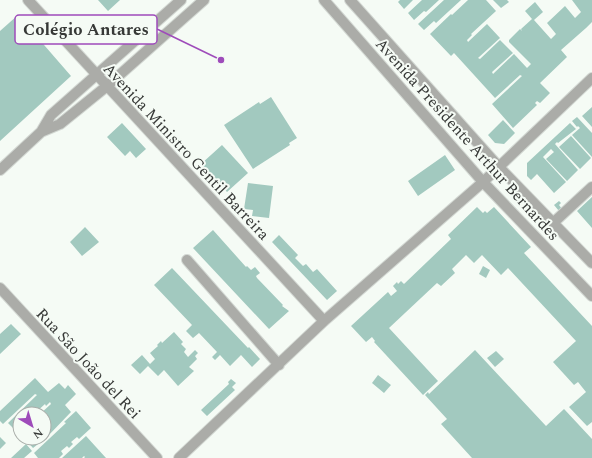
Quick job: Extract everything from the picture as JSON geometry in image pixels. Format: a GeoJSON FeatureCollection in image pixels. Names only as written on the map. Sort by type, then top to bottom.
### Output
{"type":"FeatureCollection","features":[{"type":"Feature","properties":{"kind":"street","name":"Avenida Ministro Gentil Barreira"},"geometry":{"type":"LineString","coordinates":[[28,0],[324,321]]}},
{"type":"Feature","properties":{"kind":"street"},"geometry":{"type":"LineString","coordinates":[[0,170],[41,132],[51,115],[181,0]]}},
{"type":"Feature","properties":{"kind":"street"},"geometry":{"type":"LineString","coordinates":[[41,132],[60,124],[106,86],[204,0]]}},
{"type":"Feature","properties":{"kind":"street","name":"Avenida Presidente Arthur Bernardes"},"geometry":{"type":"LineString","coordinates":[[324,0],[484,182],[592,296]]}},
{"type":"Feature","properties":{"kind":"street","name":"Avenida Presidente Arthur Bernardes"},"geometry":{"type":"LineString","coordinates":[[350,0],[499,167],[592,263]]}},
{"type":"Feature","properties":{"kind":"street"},"geometry":{"type":"LineString","coordinates":[[179,458],[324,321],[484,182],[592,78]]}},
{"type":"Feature","properties":{"kind":"street"},"geometry":{"type":"LineString","coordinates":[[553,223],[592,187]]}},
{"type":"Feature","properties":{"kind":"street"},"geometry":{"type":"LineString","coordinates":[[187,260],[279,365]]}},
{"type":"Feature","properties":{"kind":"street","name":"Rua São João del Rei"},"geometry":{"type":"LineString","coordinates":[[0,288],[157,458]]}},
{"type":"Feature","properties":{"kind":"building"},"geometry":{"type":"Polygon","coordinates":[[[98,0],[120,0],[108,11],[98,0]]]}},
{"type":"Feature","properties":{"kind":"building"},"geometry":{"type":"Polygon","coordinates":[[[400,0],[413,0],[404,9],[398,2],[400,0]]]}},
{"type":"Feature","properties":{"kind":"building"},"geometry":{"type":"Polygon","coordinates":[[[422,0],[439,0],[426,12],[424,11],[414,20],[408,13],[422,0]]]}},
{"type":"Feature","properties":{"kind":"building"},"geometry":{"type":"Polygon","coordinates":[[[444,0],[461,0],[436,23],[434,21],[424,30],[418,24],[444,0]]]}},
{"type":"Feature","properties":{"kind":"building"},"geometry":{"type":"Polygon","coordinates":[[[468,0],[486,0],[496,11],[471,34],[472,35],[467,40],[468,42],[487,24],[500,38],[478,58],[480,59],[500,40],[513,53],[492,72],[493,74],[514,54],[527,68],[531,64],[509,42],[509,40],[520,29],[522,31],[521,29],[532,19],[525,11],[535,2],[543,12],[534,20],[551,39],[556,34],[547,23],[565,6],[575,18],[581,12],[572,0],[592,0],[592,22],[561,50],[567,57],[540,83],[550,93],[540,103],[537,101],[535,103],[537,105],[513,128],[492,104],[522,76],[520,75],[495,98],[454,53],[451,56],[430,34],[468,0]]]}},
{"type":"Feature","properties":{"kind":"building"},"geometry":{"type":"Polygon","coordinates":[[[493,0],[507,0],[509,2],[501,8],[493,0]]]}},
{"type":"Feature","properties":{"kind":"building"},"geometry":{"type":"Polygon","coordinates":[[[18,15],[71,76],[0,141],[0,31],[18,15]]]}},
{"type":"Feature","properties":{"kind":"building"},"geometry":{"type":"Polygon","coordinates":[[[271,97],[297,138],[289,143],[290,145],[253,169],[224,125],[259,102],[260,104],[271,97]]]}},
{"type":"Feature","properties":{"kind":"building"},"geometry":{"type":"Polygon","coordinates":[[[592,107],[592,127],[582,116],[592,107]]]}},
{"type":"Feature","properties":{"kind":"building"},"geometry":{"type":"Polygon","coordinates":[[[577,117],[592,133],[592,157],[572,135],[580,128],[578,126],[577,127],[572,121],[577,117]]]}},
{"type":"Feature","properties":{"kind":"building"},"geometry":{"type":"Polygon","coordinates":[[[503,120],[515,133],[504,144],[495,143],[488,135],[503,120]]]}},
{"type":"Feature","properties":{"kind":"building"},"geometry":{"type":"Polygon","coordinates":[[[122,123],[146,149],[136,158],[130,151],[125,156],[107,137],[122,123]]]}},
{"type":"Feature","properties":{"kind":"building"},"geometry":{"type":"Polygon","coordinates":[[[570,123],[576,129],[555,144],[578,170],[567,181],[546,159],[554,152],[551,149],[543,157],[566,182],[554,193],[537,174],[531,180],[527,176],[527,163],[570,123]]]}},
{"type":"Feature","properties":{"kind":"building"},"geometry":{"type":"Polygon","coordinates":[[[571,136],[591,158],[580,169],[559,147],[571,136]]]}},
{"type":"Feature","properties":{"kind":"building"},"geometry":{"type":"Polygon","coordinates":[[[222,145],[248,173],[227,192],[201,164],[222,145]]]}},
{"type":"Feature","properties":{"kind":"building"},"geometry":{"type":"Polygon","coordinates":[[[445,155],[455,170],[418,196],[408,181],[445,155]]]}},
{"type":"Feature","properties":{"kind":"building"},"geometry":{"type":"Polygon","coordinates":[[[248,183],[273,186],[269,218],[252,216],[253,210],[244,209],[248,183]]]}},
{"type":"Feature","properties":{"kind":"building"},"geometry":{"type":"Polygon","coordinates":[[[592,197],[592,228],[577,211],[592,197]]]}},
{"type":"Feature","properties":{"kind":"building"},"geometry":{"type":"Polygon","coordinates":[[[559,201],[561,203],[559,205],[562,209],[559,211],[554,205],[559,201]]]}},
{"type":"Feature","properties":{"kind":"building"},"geometry":{"type":"Polygon","coordinates":[[[477,207],[483,213],[485,211],[487,213],[494,207],[531,247],[524,253],[592,326],[592,422],[587,426],[569,407],[586,392],[578,382],[574,385],[553,362],[576,341],[508,268],[501,275],[482,255],[474,263],[466,255],[452,269],[455,273],[441,286],[437,283],[389,328],[438,381],[423,395],[374,342],[375,341],[372,337],[366,342],[351,326],[388,292],[391,296],[397,291],[393,286],[397,282],[398,284],[401,281],[404,284],[451,239],[448,235],[477,207]]]}},
{"type":"Feature","properties":{"kind":"building"},"geometry":{"type":"Polygon","coordinates":[[[85,227],[99,242],[82,256],[70,242],[85,227]]]}},
{"type":"Feature","properties":{"kind":"building"},"geometry":{"type":"Polygon","coordinates":[[[213,230],[246,267],[247,266],[251,270],[255,267],[260,273],[256,276],[257,278],[283,305],[282,306],[289,311],[269,329],[193,248],[213,230]]]}},
{"type":"Feature","properties":{"kind":"building"},"geometry":{"type":"Polygon","coordinates":[[[279,235],[298,255],[295,258],[303,266],[306,264],[313,272],[317,269],[337,291],[327,300],[272,242],[279,235]]]}},
{"type":"Feature","properties":{"kind":"building"},"geometry":{"type":"Polygon","coordinates":[[[483,266],[490,270],[486,278],[479,274],[483,266]]]}},
{"type":"Feature","properties":{"kind":"building"},"geometry":{"type":"Polygon","coordinates":[[[172,268],[260,359],[252,367],[241,355],[230,366],[220,355],[215,360],[212,357],[217,352],[199,333],[193,338],[186,331],[192,325],[154,285],[172,268]]]}},
{"type":"Feature","properties":{"kind":"building"},"geometry":{"type":"Polygon","coordinates":[[[11,324],[21,334],[0,354],[0,334],[11,324]]]}},
{"type":"Feature","properties":{"kind":"building"},"geometry":{"type":"Polygon","coordinates":[[[174,332],[183,342],[181,344],[186,349],[184,352],[188,357],[195,350],[198,353],[195,356],[197,359],[189,367],[194,371],[178,386],[164,370],[158,376],[148,366],[140,374],[131,365],[142,355],[150,364],[155,359],[150,353],[161,341],[162,343],[174,332]]]}},
{"type":"Feature","properties":{"kind":"building"},"geometry":{"type":"Polygon","coordinates":[[[475,350],[546,426],[564,409],[592,439],[592,458],[472,458],[441,424],[447,419],[425,395],[428,392],[429,394],[475,350]]]}},
{"type":"Feature","properties":{"kind":"building"},"geometry":{"type":"Polygon","coordinates":[[[496,351],[504,359],[495,367],[487,358],[496,351]]]}},
{"type":"Feature","properties":{"kind":"building"},"geometry":{"type":"Polygon","coordinates":[[[378,375],[391,385],[384,393],[372,383],[378,375]]]}},
{"type":"Feature","properties":{"kind":"building"},"geometry":{"type":"Polygon","coordinates":[[[35,378],[48,392],[59,383],[65,389],[68,385],[76,394],[65,405],[71,412],[52,432],[52,406],[49,406],[51,404],[50,402],[46,406],[45,404],[43,406],[26,406],[37,395],[35,394],[22,406],[12,406],[12,416],[3,424],[0,421],[0,411],[35,378]]]}},
{"type":"Feature","properties":{"kind":"building"},"geometry":{"type":"Polygon","coordinates":[[[231,379],[236,383],[232,387],[235,390],[207,416],[201,410],[229,384],[228,382],[231,379]]]}},
{"type":"Feature","properties":{"kind":"building"},"geometry":{"type":"Polygon","coordinates":[[[76,411],[91,428],[79,439],[77,437],[71,442],[73,444],[69,448],[67,446],[61,451],[63,454],[59,458],[38,458],[34,453],[41,446],[52,446],[52,436],[66,423],[64,422],[76,411]]]}},
{"type":"Feature","properties":{"kind":"building"},"geometry":{"type":"Polygon","coordinates":[[[12,419],[12,427],[8,423],[12,419]]]}},
{"type":"Feature","properties":{"kind":"building"},"geometry":{"type":"Polygon","coordinates":[[[86,436],[106,458],[84,458],[84,456],[82,458],[62,458],[86,436]]]}},
{"type":"Feature","properties":{"kind":"building"},"geometry":{"type":"Polygon","coordinates":[[[0,437],[6,443],[0,449],[0,437]]]}},
{"type":"Feature","properties":{"kind":"building"},"geometry":{"type":"Polygon","coordinates":[[[24,446],[28,446],[32,451],[24,458],[11,458],[24,446]]]}},
{"type":"Feature","properties":{"kind":"place","name":"Colégio Antares"},"geometry":{"type":"Point","coordinates":[221,60]}}]}
